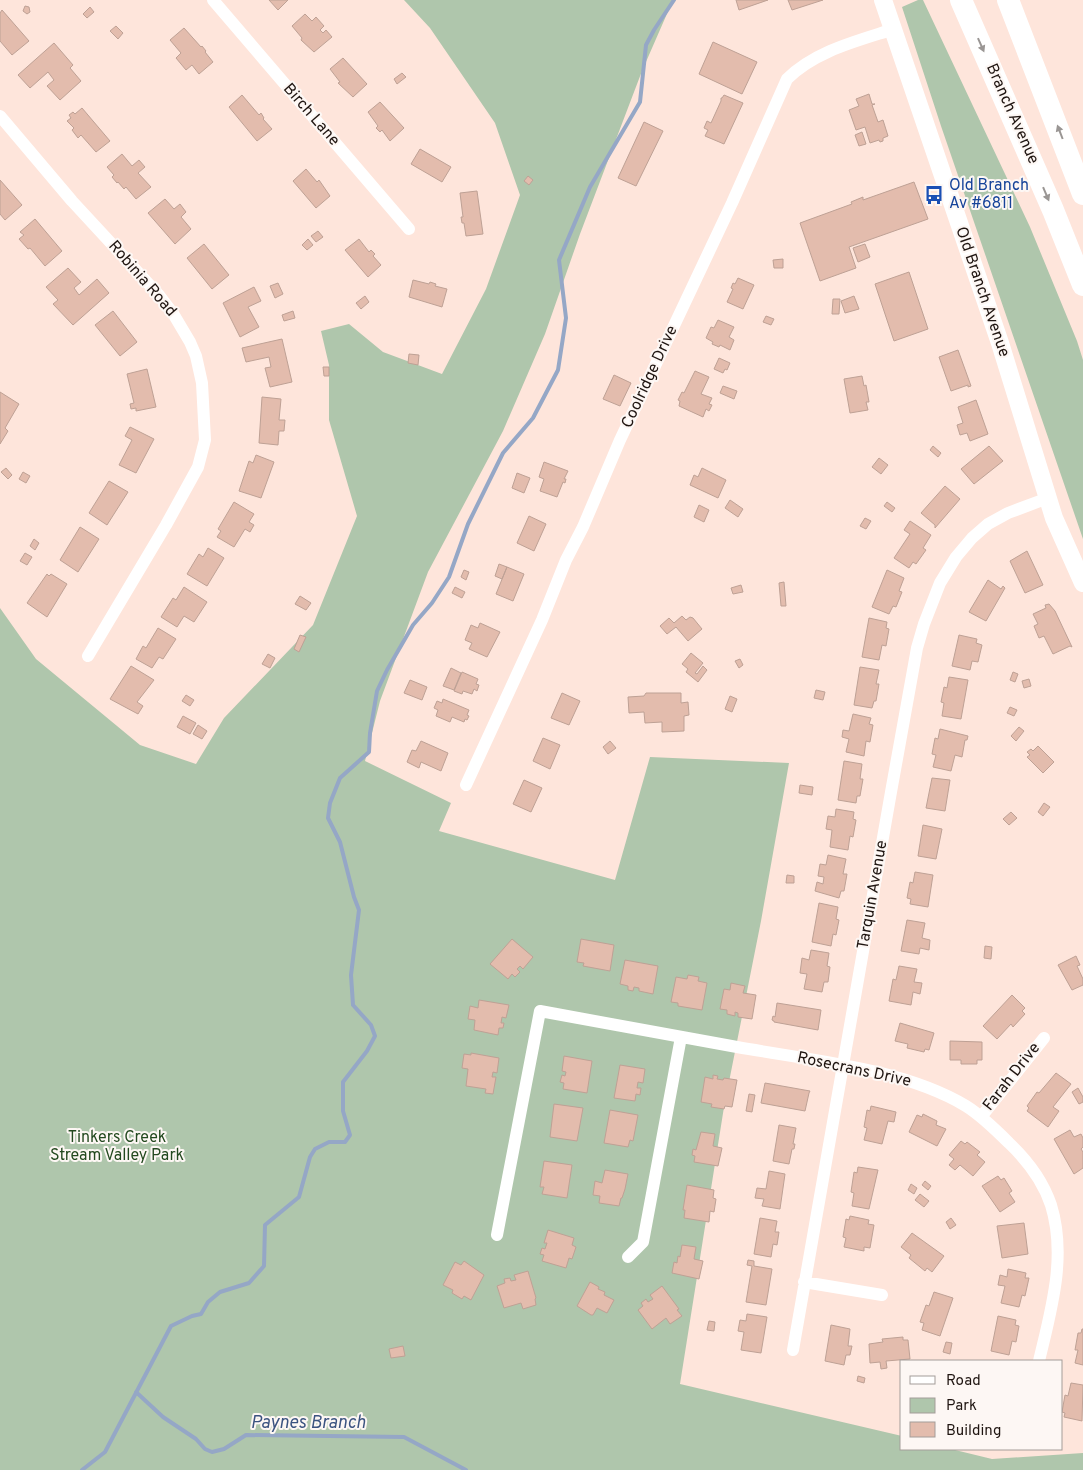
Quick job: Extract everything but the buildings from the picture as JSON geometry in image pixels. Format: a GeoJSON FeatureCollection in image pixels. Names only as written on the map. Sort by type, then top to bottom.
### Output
{"type":"FeatureCollection","features":[{"type":"Feature","properties":{"kind":"highway","name":"Branch Avenue"},"geometry":{"type":"LineString","coordinates":[[961,0],[1053,210],[1083,285]]}},
{"type":"Feature","properties":{"kind":"highway"},"geometry":{"type":"LineString","coordinates":[[1008,0],[1083,194]]}},
{"type":"Feature","properties":{"kind":"main road","name":"Old Branch Avenue"},"geometry":{"type":"LineString","coordinates":[[883,0],[1000,343],[1054,518],[1083,583]]}},
{"type":"Feature","properties":{"kind":"street","name":"Birch Lane"},"geometry":{"type":"LineString","coordinates":[[213,0],[409,230]]}},
{"type":"Feature","properties":{"kind":"street","name":"Coolridge Drive"},"geometry":{"type":"LineString","coordinates":[[466,785],[542,620],[566,560],[583,527],[620,440],[732,203],[787,79],[800,66],[832,50],[894,29]]}},
{"type":"Feature","properties":{"kind":"street","name":"Robinia Road"},"geometry":{"type":"LineString","coordinates":[[0,116],[72,200],[158,294],[174,315],[196,356],[202,383],[205,440],[198,467],[166,525],[88,656]]}},
{"type":"Feature","properties":{"kind":"street","name":"Tarquin Avenue"},"geometry":{"type":"LineString","coordinates":[[793,1350],[917,648],[929,609],[940,583],[956,557],[976,534],[988,524],[1008,513],[1048,498]]}},
{"type":"Feature","properties":{"kind":"street","name":"Rosecrans Drive"},"geometry":{"type":"LineString","coordinates":[[497,1235],[540,1011],[842,1065],[895,1077],[924,1086],[955,1100],[981,1117],[1024,1158],[1040,1182],[1051,1205],[1058,1256],[1053,1300],[1039,1360]]}},
{"type":"Feature","properties":{"kind":"street"},"geometry":{"type":"LineString","coordinates":[[628,1257],[643,1242],[681,1037]]}},
{"type":"Feature","properties":{"kind":"street","name":"Farah Drive"},"geometry":{"type":"LineString","coordinates":[[981,1117],[1044,1038]]}},
{"type":"Feature","properties":{"kind":"street"},"geometry":{"type":"LineString","coordinates":[[804,1282],[882,1295]]}},
{"type":"Feature","properties":{"kind":"green space","name":"Tinkers Creek Stream Valley Park"},"geometry":{"type":"Polygon","coordinates":[[[404,0],[673,0],[642,71],[580,234],[545,334],[503,431],[428,572],[380,701],[365,761],[451,803],[439,831],[615,880],[650,757],[789,763],[761,921],[724,1107],[680,1384],[900,1436],[900,1450],[955,1450],[992,1459],[1083,1453],[1083,1470],[0,1470],[0,608],[36,659],[140,745],[196,764],[224,718],[313,625],[357,516],[329,420],[329,365],[321,331],[349,324],[383,352],[442,374],[486,289],[520,195],[495,123],[430,28],[404,0]]]}},
{"type":"Feature","properties":{"kind":"green space"},"geometry":{"type":"Polygon","coordinates":[[[918,0],[923,0],[1030,227],[1083,360],[1083,539],[902,7],[918,0]]]}},
{"type":"Feature","properties":{"kind":"waterway"},"geometry":{"type":"LineString","coordinates":[[82,1470],[105,1452],[171,1326],[201,1314],[208,1302],[220,1292],[249,1283],[264,1266],[265,1225],[299,1197],[310,1157],[315,1149],[329,1142],[345,1142],[350,1135],[343,1111],[343,1082],[367,1051],[375,1036],[371,1025],[353,1005],[351,975],[359,910],[340,842],[328,818],[330,803],[340,778],[369,752],[377,691],[387,670],[413,625],[432,603],[449,577],[468,524],[503,453],[533,418],[558,370],[566,318],[559,260],[590,187],[640,102],[646,45],[674,0]]}},
{"type":"Feature","properties":{"kind":"waterway","name":"Paynes Branch"},"geometry":{"type":"LineString","coordinates":[[136,1392],[163,1417],[196,1439],[205,1449],[212,1452],[224,1449],[246,1435],[404,1437],[466,1470]]}},
{"type":"Feature","properties":{"kind":"place","name":"Old Branch Av #6811"},"geometry":{"type":"Point","coordinates":[934,195]}}]}
